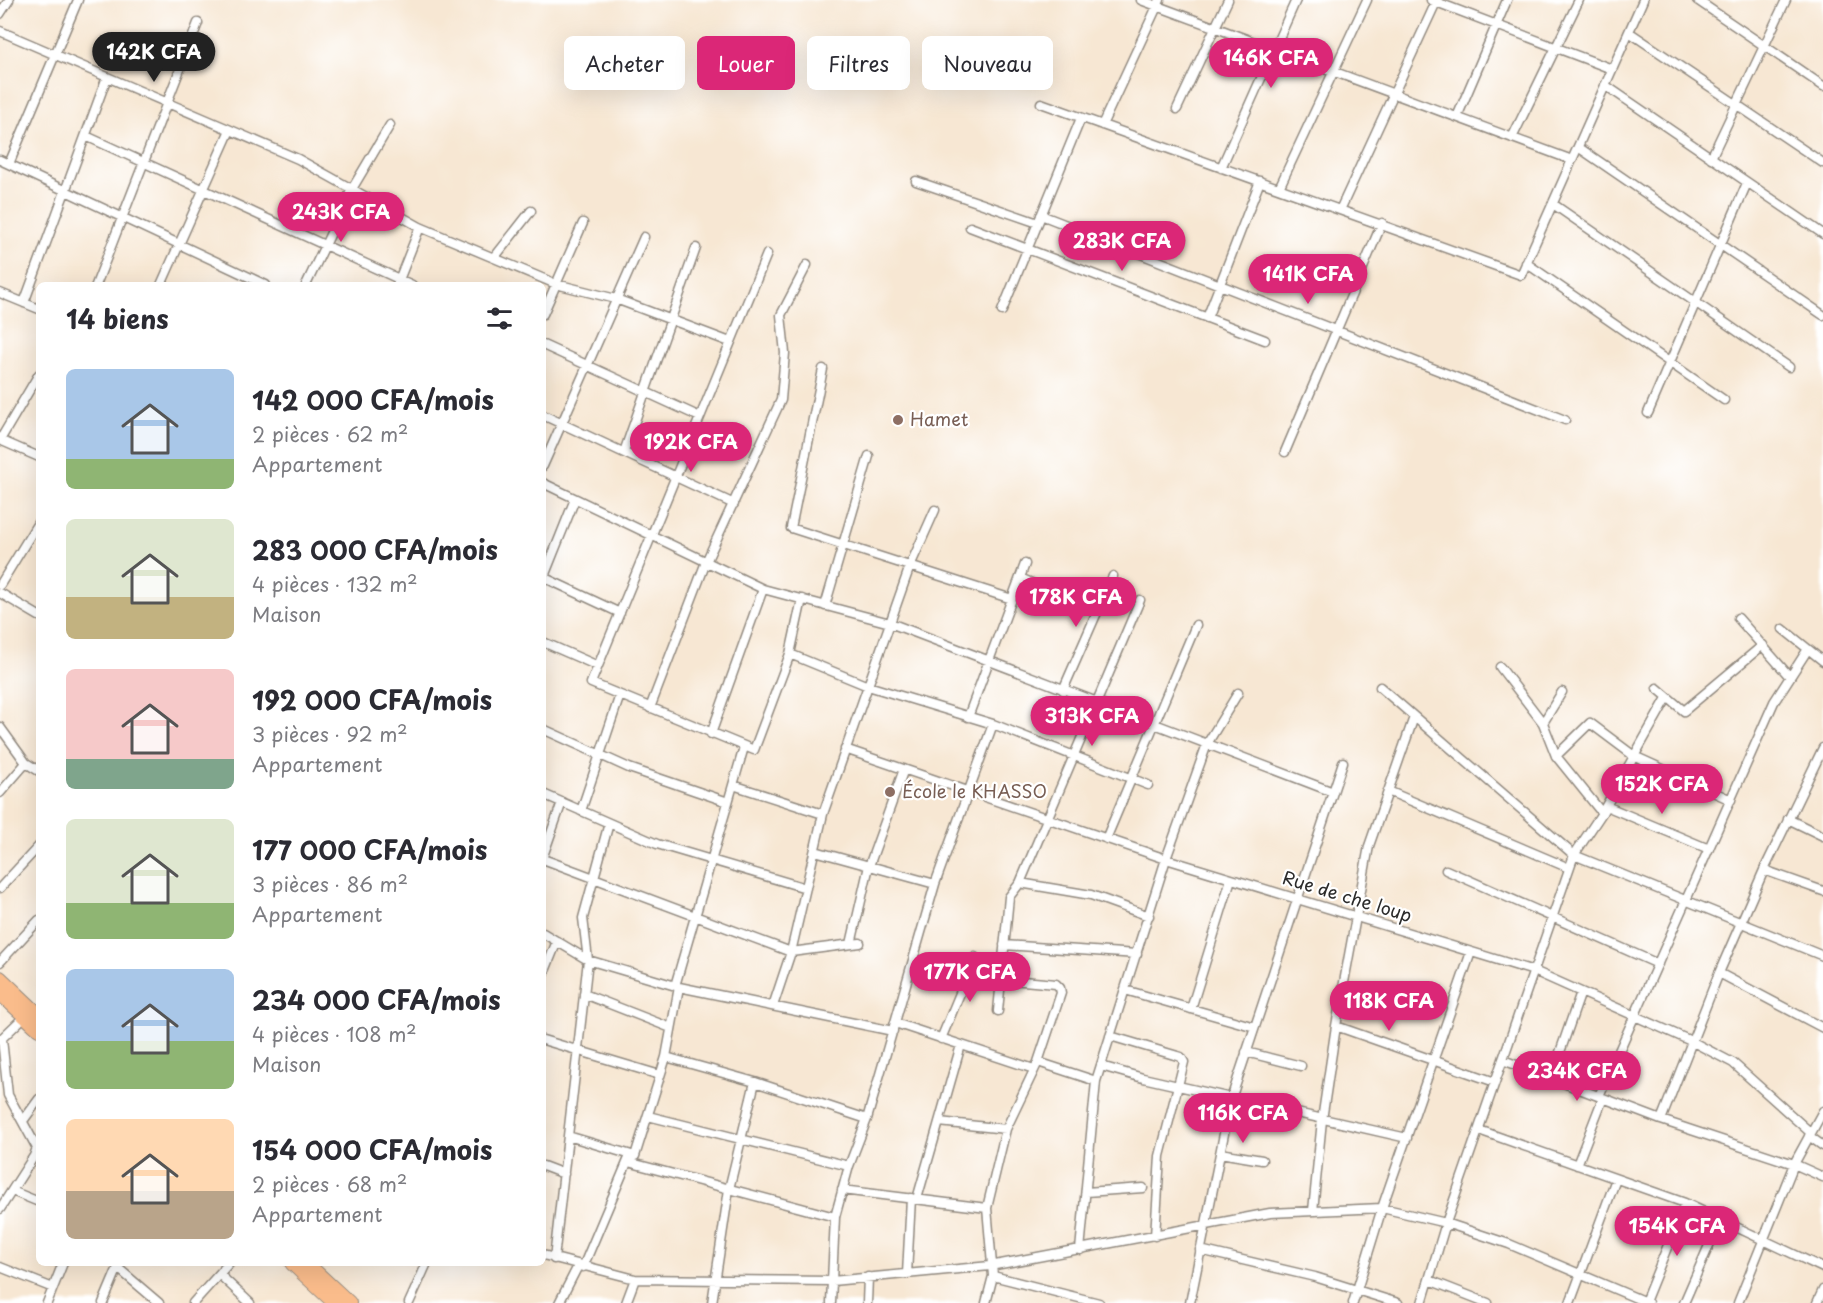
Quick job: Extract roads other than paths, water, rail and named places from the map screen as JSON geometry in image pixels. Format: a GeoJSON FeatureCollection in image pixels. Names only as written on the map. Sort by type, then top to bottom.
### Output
{"type":"FeatureCollection","features":[{"type":"Feature","properties":{"kind":"highway"},"geometry":{"type":"LineString","coordinates":[[0,978],[35,1013]]}},
{"type":"Feature","properties":{"kind":"highway"},"geometry":{"type":"LineString","coordinates":[[0,993],[35,1013]]}},
{"type":"Feature","properties":{"kind":"highway"},"geometry":{"type":"LineString","coordinates":[[295,1266],[326,1300]]}},
{"type":"Feature","properties":{"kind":"highway"},"geometry":{"type":"LineString","coordinates":[[309,1266],[349,1303]]}},
{"type":"Feature","properties":{"kind":"street"},"geometry":{"type":"LineString","coordinates":[[0,14],[9,0]]}},
{"type":"Feature","properties":{"kind":"street"},"geometry":{"type":"LineString","coordinates":[[9,164],[78,0]]}},
{"type":"Feature","properties":{"kind":"street"},"geometry":{"type":"LineString","coordinates":[[1141,0],[1158,3],[1215,28],[1572,160]]}},
{"type":"Feature","properties":{"kind":"street"},"geometry":{"type":"LineString","coordinates":[[1177,109],[1228,0]]}},
{"type":"Feature","properties":{"kind":"street"},"geometry":{"type":"LineString","coordinates":[[1221,168],[1296,0]]}},
{"type":"Feature","properties":{"kind":"street"},"geometry":{"type":"LineString","coordinates":[[1278,188],[1367,0]]}},
{"type":"Feature","properties":{"kind":"street"},"geometry":{"type":"LineString","coordinates":[[1457,117],[1507,0]]}},
{"type":"Feature","properties":{"kind":"street"},"geometry":{"type":"LineString","coordinates":[[1512,138],[1579,0]]}},
{"type":"Feature","properties":{"kind":"street"},"geometry":{"type":"LineString","coordinates":[[1041,103],[1382,223],[1521,275],[1643,0]]}},
{"type":"Feature","properties":{"kind":"street"},"geometry":{"type":"LineString","coordinates":[[1697,0],[1823,86]]}},
{"type":"Feature","properties":{"kind":"street"},"geometry":{"type":"LineString","coordinates":[[1711,158],[1786,0]]}},
{"type":"Feature","properties":{"kind":"street"},"geometry":{"type":"LineString","coordinates":[[1340,210],[1434,1],[1612,69]]}},
{"type":"Feature","properties":{"kind":"street"},"geometry":{"type":"LineString","coordinates":[[1102,125],[1158,3]]}},
{"type":"Feature","properties":{"kind":"street"},"geometry":{"type":"LineString","coordinates":[[97,282],[198,23]]}},
{"type":"Feature","properties":{"kind":"street"},"geometry":{"type":"LineString","coordinates":[[0,32],[298,159],[420,227],[556,284],[616,299],[730,342]]}},
{"type":"Feature","properties":{"kind":"street"},"geometry":{"type":"LineString","coordinates":[[1629,32],[1823,164]]}},
{"type":"Feature","properties":{"kind":"street"},"geometry":{"type":"LineString","coordinates":[[24,303],[107,77]]}},
{"type":"Feature","properties":{"kind":"street"},"geometry":{"type":"LineString","coordinates":[[1605,85],[1823,234]]}},
{"type":"Feature","properties":{"kind":"street"},"geometry":{"type":"LineString","coordinates":[[1002,311],[1081,117]]}},
{"type":"Feature","properties":{"kind":"street"},"geometry":{"type":"LineString","coordinates":[[307,282],[352,189],[390,125]]}},
{"type":"Feature","properties":{"kind":"street"},"geometry":{"type":"LineString","coordinates":[[162,282],[230,130]]}},
{"type":"Feature","properties":{"kind":"street"},"geometry":{"type":"LineString","coordinates":[[86,136],[325,245],[399,282],[420,227]]}},
{"type":"Feature","properties":{"kind":"street"},"geometry":{"type":"LineString","coordinates":[[1578,147],[1823,315]]}},
{"type":"Feature","properties":{"kind":"street"},"geometry":{"type":"LineString","coordinates":[[0,160],[260,282]]}},
{"type":"Feature","properties":{"kind":"street"},"geometry":{"type":"LineString","coordinates":[[916,181],[1040,219],[1220,285],[1565,420]]}},
{"type":"Feature","properties":{"kind":"street"},"geometry":{"type":"LineString","coordinates":[[1207,318],[1260,181]]}},
{"type":"Feature","properties":{"kind":"street"},"geometry":{"type":"LineString","coordinates":[[1648,413],[1748,183]]}},
{"type":"Feature","properties":{"kind":"street"},"geometry":{"type":"LineString","coordinates":[[1553,204],[1789,367]]}},
{"type":"Feature","properties":{"kind":"street"},"geometry":{"type":"LineString","coordinates":[[494,258],[531,211]]}},
{"type":"Feature","properties":{"kind":"street"},"geometry":{"type":"LineString","coordinates":[[546,307],[583,223]]}},
{"type":"Feature","properties":{"kind":"street"},"geometry":{"type":"LineString","coordinates":[[1286,452],[1382,223]]}},
{"type":"Feature","properties":{"kind":"street"},"geometry":{"type":"LineString","coordinates":[[969,227],[1265,340]]}},
{"type":"Feature","properties":{"kind":"street"},"geometry":{"type":"LineString","coordinates":[[546,459],[644,237]]}},
{"type":"Feature","properties":{"kind":"street"},"geometry":{"type":"LineString","coordinates":[[624,452],[696,248]]}},
{"type":"Feature","properties":{"kind":"street"},"geometry":{"type":"LineString","coordinates":[[767,254],[591,683],[754,750],[790,654],[802,599]]}},
{"type":"Feature","properties":{"kind":"street"},"geometry":{"type":"LineString","coordinates":[[1526,263],[1724,400]]}},
{"type":"Feature","properties":{"kind":"street"},"geometry":{"type":"LineString","coordinates":[[650,708],[706,562],[781,400],[785,353],[781,315],[807,265]]}},
{"type":"Feature","properties":{"kind":"street"},"geometry":{"type":"LineString","coordinates":[[1,296],[36,308]]}},
{"type":"Feature","properties":{"kind":"street"},"geometry":{"type":"LineString","coordinates":[[546,346],[700,417]]}},
{"type":"Feature","properties":{"kind":"street"},"geometry":{"type":"LineString","coordinates":[[823,369],[791,528],[1012,599]]}},
{"type":"Feature","properties":{"kind":"street"},"geometry":{"type":"LineString","coordinates":[[36,379],[0,440],[36,456]]}},
{"type":"Feature","properties":{"kind":"street"},"geometry":{"type":"LineString","coordinates":[[546,416],[734,504]]}},
{"type":"Feature","properties":{"kind":"street"},"geometry":{"type":"LineString","coordinates":[[825,606],[869,456]]}},
{"type":"Feature","properties":{"kind":"street"},"geometry":{"type":"LineString","coordinates":[[546,484],[763,589],[890,623],[1333,792]]}},
{"type":"Feature","properties":{"kind":"street"},"geometry":{"type":"LineString","coordinates":[[546,571],[575,499]]}},
{"type":"Feature","properties":{"kind":"street"},"geometry":{"type":"LineString","coordinates":[[773,1006],[791,952],[824,814],[845,749],[910,566],[935,510]]}},
{"type":"Feature","properties":{"kind":"street"},"geometry":{"type":"LineString","coordinates":[[0,585],[36,531]]}},
{"type":"Feature","properties":{"kind":"street"},"geometry":{"type":"LineString","coordinates":[[968,717],[1025,564]]}},
{"type":"Feature","properties":{"kind":"street"},"geometry":{"type":"LineString","coordinates":[[1063,690],[1113,576]]}},
{"type":"Feature","properties":{"kind":"street"},"geometry":{"type":"LineString","coordinates":[[1020,578],[1098,611]]}},
{"type":"Feature","properties":{"kind":"street"},"geometry":{"type":"LineString","coordinates":[[546,579],[620,614]]}},
{"type":"Feature","properties":{"kind":"street"},"geometry":{"type":"LineString","coordinates":[[711,734],[763,589]]}},
{"type":"Feature","properties":{"kind":"street"},"geometry":{"type":"LineString","coordinates":[[0,593],[36,614]]}},
{"type":"Feature","properties":{"kind":"street"},"geometry":{"type":"LineString","coordinates":[[998,1011],[1007,903],[1020,883],[1140,600]]}},
{"type":"Feature","properties":{"kind":"street"},"geometry":{"type":"LineString","coordinates":[[1738,618],[1790,677]]}},
{"type":"Feature","properties":{"kind":"street"},"geometry":{"type":"LineString","coordinates":[[1106,839],[1196,625]]}},
{"type":"Feature","properties":{"kind":"street"},"geometry":{"type":"LineString","coordinates":[[1783,628],[1823,662]]}},
{"type":"Feature","properties":{"kind":"street"},"geometry":{"type":"LineString","coordinates":[[546,643],[598,666]]}},
{"type":"Feature","properties":{"kind":"street"},"geometry":{"type":"LineString","coordinates":[[1657,688],[1684,711],[1762,645]]}},
{"type":"Feature","properties":{"kind":"street"},"geometry":{"type":"LineString","coordinates":[[1577,1165],[1601,1097],[1635,1016],[1774,702],[1808,649]]}},
{"type":"Feature","properties":{"kind":"street"},"geometry":{"type":"LineString","coordinates":[[790,654],[868,686],[993,724],[1148,785]]}},
{"type":"Feature","properties":{"kind":"street"},"geometry":{"type":"LineString","coordinates":[[1500,667],[1543,723],[1556,756],[1604,810],[1709,849]]}},
{"type":"Feature","properties":{"kind":"street"},"geometry":{"type":"LineString","coordinates":[[1380,687],[1574,855],[1823,957]]}},
{"type":"Feature","properties":{"kind":"street"},"geometry":{"type":"LineString","coordinates":[[1543,723],[1562,692]]}},
{"type":"Feature","properties":{"kind":"street"},"geometry":{"type":"LineString","coordinates":[[1080,1250],[1096,1081],[1166,859],[1207,744],[1238,693]]}},
{"type":"Feature","properties":{"kind":"street"},"geometry":{"type":"LineString","coordinates":[[581,811],[620,695]]}},
{"type":"Feature","properties":{"kind":"street"},"geometry":{"type":"LineString","coordinates":[[1422,1303],[1446,1223],[1574,855],[1604,810],[1667,698]]}},
{"type":"Feature","properties":{"kind":"street"},"geometry":{"type":"LineString","coordinates":[[1313,1211],[1322,1120],[1335,1026],[1369,846],[1414,717]]}},
{"type":"Feature","properties":{"kind":"street"},"geometry":{"type":"LineString","coordinates":[[1556,756],[1590,723],[1634,756],[1731,800]]}},
{"type":"Feature","properties":{"kind":"street"},"geometry":{"type":"LineString","coordinates":[[831,1303],[835,1217],[842,1190],[867,1119],[935,884],[993,724]]}},
{"type":"Feature","properties":{"kind":"street"},"geometry":{"type":"LineString","coordinates":[[0,727],[26,763],[36,769]]}},
{"type":"Feature","properties":{"kind":"street"},"geometry":{"type":"LineString","coordinates":[[546,730],[629,768],[728,802]]}},
{"type":"Feature","properties":{"kind":"street"},"geometry":{"type":"LineString","coordinates":[[559,1303],[581,1266],[629,1158],[635,1156],[666,1057],[677,987],[694,916],[744,747]]}},
{"type":"Feature","properties":{"kind":"street","name":"Rue de che loup"},"geometry":{"type":"LineString","coordinates":[[845,749],[1166,859],[1534,971],[1691,1041],[1733,1064],[1823,1146]]}},
{"type":"Feature","properties":{"kind":"street"},"geometry":{"type":"LineString","coordinates":[[1662,1120],[1691,1041],[1764,870],[1822,752]]}},
{"type":"Feature","properties":{"kind":"street"},"geometry":{"type":"LineString","coordinates":[[1190,1303],[1231,1099],[1343,762]]}},
{"type":"Feature","properties":{"kind":"street"},"geometry":{"type":"LineString","coordinates":[[0,793],[26,763]]}},
{"type":"Feature","properties":{"kind":"street"},"geometry":{"type":"LineString","coordinates":[[850,944],[869,866],[904,769]]}},
{"type":"Feature","properties":{"kind":"street"},"geometry":{"type":"LineString","coordinates":[[733,785],[824,814]]}},
{"type":"Feature","properties":{"kind":"street"},"geometry":{"type":"LineString","coordinates":[[1388,791],[1569,868]]}},
{"type":"Feature","properties":{"kind":"street"},"geometry":{"type":"LineString","coordinates":[[546,795],[657,844],[806,888]]}},
{"type":"Feature","properties":{"kind":"street"},"geometry":{"type":"LineString","coordinates":[[546,848],[562,802]]}},
{"type":"Feature","properties":{"kind":"street"},"geometry":{"type":"LineString","coordinates":[[1788,819],[1823,836]]}},
{"type":"Feature","properties":{"kind":"street"},"geometry":{"type":"LineString","coordinates":[[554,1259],[588,960],[583,918],[609,823]]}},
{"type":"Feature","properties":{"kind":"street"},"geometry":{"type":"LineString","coordinates":[[0,888],[36,849]]}},
{"type":"Feature","properties":{"kind":"street"},"geometry":{"type":"LineString","coordinates":[[815,851],[935,884]]}},
{"type":"Feature","properties":{"kind":"street"},"geometry":{"type":"LineString","coordinates":[[546,858],[791,952],[861,943]]}},
{"type":"Feature","properties":{"kind":"street"},"geometry":{"type":"LineString","coordinates":[[1446,870],[1658,964]]}},
{"type":"Feature","properties":{"kind":"street"},"geometry":{"type":"LineString","coordinates":[[1764,870],[1823,891]]}},
{"type":"Feature","properties":{"kind":"street"},"geometry":{"type":"LineString","coordinates":[[1191,1009],[1231,879]]}},
{"type":"Feature","properties":{"kind":"street"},"geometry":{"type":"LineString","coordinates":[[1020,883],[1091,895],[1149,916]]}},
{"type":"Feature","properties":{"kind":"street"},"geometry":{"type":"LineString","coordinates":[[0,962],[36,923]]}},
{"type":"Feature","properties":{"kind":"street"},"geometry":{"type":"LineString","coordinates":[[546,935],[588,960],[677,987],[894,1027],[1096,1081]]}},
{"type":"Feature","properties":{"kind":"street"},"geometry":{"type":"LineString","coordinates":[[546,968],[557,941]]}},
{"type":"Feature","properties":{"kind":"street"},"geometry":{"type":"LineString","coordinates":[[1004,945],[1137,954]]}},
{"type":"Feature","properties":{"kind":"street"},"geometry":{"type":"LineString","coordinates":[[1353,1303],[1382,1208],[1471,952]]}},
{"type":"Feature","properties":{"kind":"street"},"geometry":{"type":"LineString","coordinates":[[941,1039],[975,957]]}},
{"type":"Feature","properties":{"kind":"street"},"geometry":{"type":"LineString","coordinates":[[1719,974],[1823,1028]]}},
{"type":"Feature","properties":{"kind":"street"},"geometry":{"type":"LineString","coordinates":[[986,1303],[993,1276],[990,1266],[987,1208],[1006,1130],[1036,1066],[1061,993],[1056,984],[1000,979]]}},
{"type":"Feature","properties":{"kind":"street"},"geometry":{"type":"LineString","coordinates":[[1125,990],[1255,1026]]}},
{"type":"Feature","properties":{"kind":"street"},"geometry":{"type":"LineString","coordinates":[[1551,1078],[1581,992]]}},
{"type":"Feature","properties":{"kind":"street"},"geometry":{"type":"LineString","coordinates":[[584,994],[671,1028]]}},
{"type":"Feature","properties":{"kind":"street"},"geometry":{"type":"LineString","coordinates":[[35,1013],[1,1039],[8,1095],[36,1146]]}},
{"type":"Feature","properties":{"kind":"street"},"geometry":{"type":"LineString","coordinates":[[1335,1026],[1495,1082]]}},
{"type":"Feature","properties":{"kind":"street"},"geometry":{"type":"LineString","coordinates":[[1110,1036],[1181,1057],[1183,1068],[1160,1156],[1155,1236]]}},
{"type":"Feature","properties":{"kind":"street"},"geometry":{"type":"LineString","coordinates":[[546,1041],[660,1075]]}},
{"type":"Feature","properties":{"kind":"street"},"geometry":{"type":"LineString","coordinates":[[907,1274],[914,1199],[961,1045]]}},
{"type":"Feature","properties":{"kind":"street"},"geometry":{"type":"LineString","coordinates":[[1246,1052],[1301,1066]]}},
{"type":"Feature","properties":{"kind":"street"},"geometry":{"type":"LineString","coordinates":[[666,1057],[755,1082],[867,1119]]}},
{"type":"Feature","properties":{"kind":"street"},"geometry":{"type":"LineString","coordinates":[[1503,1060],[1662,1120],[1794,1164],[1823,1177]]}},
{"type":"Feature","properties":{"kind":"street"},"geometry":{"type":"LineString","coordinates":[[1101,1066],[1231,1099],[1407,1138]]}},
{"type":"Feature","properties":{"kind":"street"},"geometry":{"type":"LineString","coordinates":[[712,1303],[729,1189],[743,1141],[755,1082]]}},
{"type":"Feature","properties":{"kind":"street"},"geometry":{"type":"LineString","coordinates":[[0,1102],[8,1095]]}},
{"type":"Feature","properties":{"kind":"street"},"geometry":{"type":"LineString","coordinates":[[23,1121],[36,1103]]}},
{"type":"Feature","properties":{"kind":"street"},"geometry":{"type":"LineString","coordinates":[[1738,1303],[1794,1164],[1823,1111]]}},
{"type":"Feature","properties":{"kind":"street"},"geometry":{"type":"LineString","coordinates":[[648,1116],[849,1166]]}},
{"type":"Feature","properties":{"kind":"street"},"geometry":{"type":"LineString","coordinates":[[939,1122],[1006,1130]]}},
{"type":"Feature","properties":{"kind":"street"},"geometry":{"type":"LineString","coordinates":[[1479,1130],[1684,1203],[1823,1268]]}},
{"type":"Feature","properties":{"kind":"street"},"geometry":{"type":"LineString","coordinates":[[568,1136],[629,1158],[729,1189],[835,1217]]}},
{"type":"Feature","properties":{"kind":"street"},"geometry":{"type":"LineString","coordinates":[[0,1209],[36,1151]]}},
{"type":"Feature","properties":{"kind":"street"},"geometry":{"type":"LineString","coordinates":[[1220,1154],[1262,1160]]}},
{"type":"Feature","properties":{"kind":"street"},"geometry":{"type":"LineString","coordinates":[[546,1167],[564,1174]]}},
{"type":"Feature","properties":{"kind":"street"},"geometry":{"type":"LineString","coordinates":[[1570,1303],[1616,1179]]}},
{"type":"Feature","properties":{"kind":"street"},"geometry":{"type":"LineString","coordinates":[[1086,1192],[1143,1188]]}},
{"type":"Feature","properties":{"kind":"street"},"geometry":{"type":"LineString","coordinates":[[842,1190],[987,1208]]}},
{"type":"Feature","properties":{"kind":"street"},"geometry":{"type":"LineString","coordinates":[[12,1191],[36,1202]]}},
{"type":"Feature","properties":{"kind":"street"},"geometry":{"type":"LineString","coordinates":[[546,1256],[635,1279],[832,1281],[990,1266],[1270,1213],[1382,1208],[1446,1223],[1518,1248],[1647,1302],[1684,1203]]}},
{"type":"Feature","properties":{"kind":"street"},"geometry":{"type":"LineString","coordinates":[[1684,1303],[1720,1220]]}},
{"type":"Feature","properties":{"kind":"street"},"geometry":{"type":"LineString","coordinates":[[1200,1250],[1315,1277],[1398,1303]]}},
{"type":"Feature","properties":{"kind":"street"},"geometry":{"type":"LineString","coordinates":[[47,1303],[62,1266]]}},
{"type":"Feature","properties":{"kind":"street"},"geometry":{"type":"LineString","coordinates":[[103,1303],[119,1266]]}},
{"type":"Feature","properties":{"kind":"street"},"geometry":{"type":"LineString","coordinates":[[120,1266],[159,1303]]}},
{"type":"Feature","properties":{"kind":"street"},"geometry":{"type":"LineString","coordinates":[[193,1303],[226,1266]]}},
{"type":"Feature","properties":{"kind":"street"},"geometry":{"type":"LineString","coordinates":[[410,1303],[426,1266]]}},
{"type":"Feature","properties":{"kind":"street"},"geometry":{"type":"LineString","coordinates":[[0,1267],[53,1288]]}},
{"type":"Feature","properties":{"kind":"street"},"geometry":{"type":"LineString","coordinates":[[219,1274],[250,1303]]}},
{"type":"Feature","properties":{"kind":"street"},"geometry":{"type":"LineString","coordinates":[[993,1276],[1100,1303]]}},
{"type":"Feature","properties":{"kind":"street"},"geometry":{"type":"LineString","coordinates":[[867,1303],[868,1277]]}},
{"type":"Feature","properties":{"kind":"street"},"geometry":{"type":"LineString","coordinates":[[626,1303],[635,1279]]}},
{"type":"Feature","properties":{"kind":"street"},"geometry":{"type":"LineString","coordinates":[[1429,1280],[1488,1303]]}},
{"type":"Feature","properties":{"kind":"street"},"geometry":{"type":"LineString","coordinates":[[1816,1303],[1823,1290]]}},
{"type":"Feature","properties":{"kind":"place","name":"Hamet"},"geometry":{"type":"Point","coordinates":[898,420]}},
{"type":"Feature","properties":{"kind":"place","name":"École le KHASSO"},"geometry":{"type":"Point","coordinates":[890,792]}}]}
